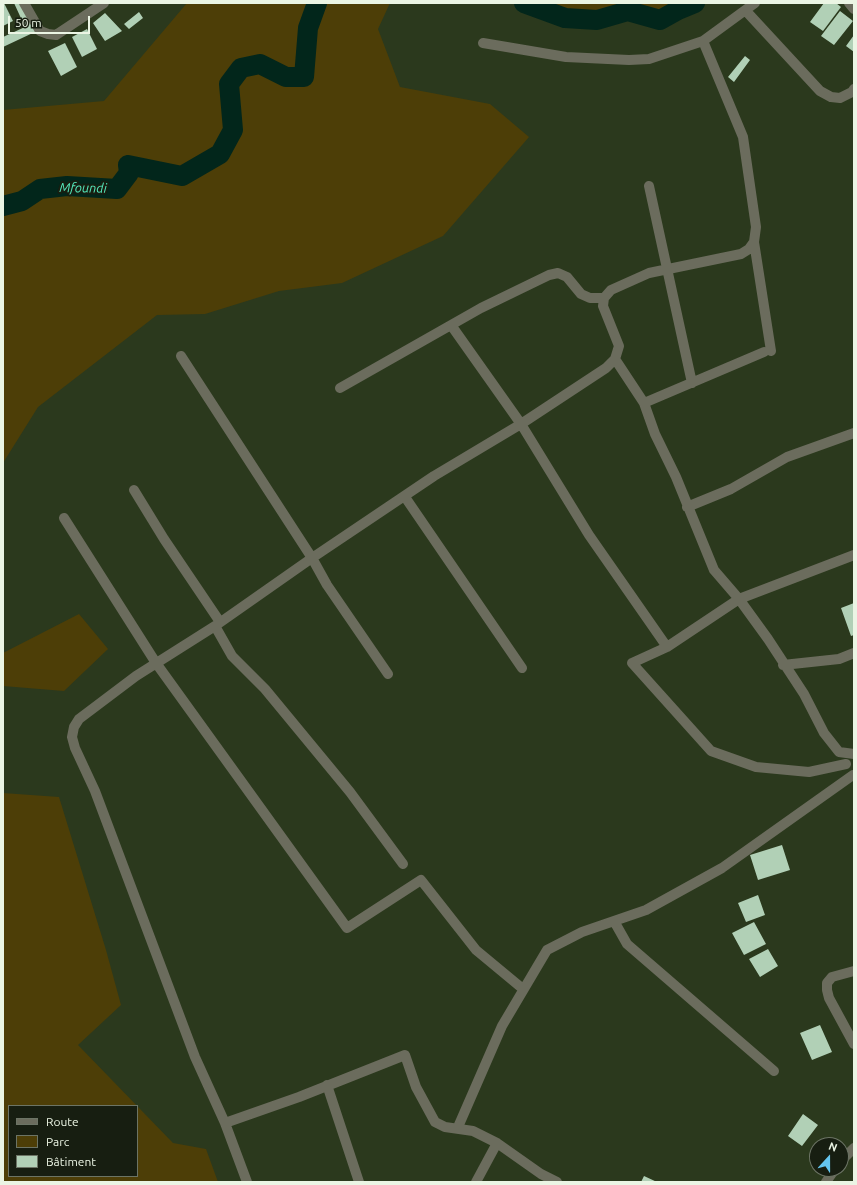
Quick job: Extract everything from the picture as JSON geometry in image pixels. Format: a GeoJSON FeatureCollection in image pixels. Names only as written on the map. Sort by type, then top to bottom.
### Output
{"type":"FeatureCollection","features":[{"type":"Feature","properties":{"kind":"street"},"geometry":{"type":"LineString","coordinates":[[24,3],[38,28],[48,34],[56,34],[104,3]]}},
{"type":"Feature","properties":{"kind":"street"},"geometry":{"type":"LineString","coordinates":[[483,43],[566,57],[629,60],[649,58],[704,41],[746,12],[755,3]]}},
{"type":"Feature","properties":{"kind":"street"},"geometry":{"type":"LineString","coordinates":[[849,3],[854,9]]}},
{"type":"Feature","properties":{"kind":"street"},"geometry":{"type":"LineString","coordinates":[[746,12],[820,91],[831,97],[840,98],[852,92],[854,89]]}},
{"type":"Feature","properties":{"kind":"street"},"geometry":{"type":"LineString","coordinates":[[644,403],[767,352],[754,242],[756,227],[743,137],[704,41]]}},
{"type":"Feature","properties":{"kind":"street"},"geometry":{"type":"LineString","coordinates":[[649,186],[692,382]]}},
{"type":"Feature","properties":{"kind":"street"},"geometry":{"type":"LineString","coordinates":[[246,1182],[225,1123],[196,1057],[95,791],[75,748],[72,738],[74,726],[79,718],[156,663],[217,624],[312,558],[405,497],[434,476],[521,424],[606,368],[615,359],[619,346],[603,306],[604,298],[611,290],[648,273],[741,254],[749,249],[754,242]]}},
{"type":"Feature","properties":{"kind":"street"},"geometry":{"type":"LineString","coordinates":[[340,388],[451,325],[549,275],[558,273],[567,277],[581,294],[590,298],[604,298]]}},
{"type":"Feature","properties":{"kind":"street"},"geometry":{"type":"LineString","coordinates":[[451,325],[521,424],[589,535],[667,647]]}},
{"type":"Feature","properties":{"kind":"street"},"geometry":{"type":"LineString","coordinates":[[181,356],[312,558],[327,585],[388,674]]}},
{"type":"Feature","properties":{"kind":"street"},"geometry":{"type":"LineString","coordinates":[[458,1127],[502,1026],[547,950],[582,932],[646,910],[722,868],[853,776],[839,752],[824,734],[804,694],[768,638],[739,599],[714,570],[644,403],[615,359]]}},
{"type":"Feature","properties":{"kind":"street"},"geometry":{"type":"LineString","coordinates":[[688,507],[731,488],[787,458],[854,433]]}},
{"type":"Feature","properties":{"kind":"street"},"geometry":{"type":"LineString","coordinates":[[134,490],[217,624],[232,656],[265,689],[350,792],[403,864]]}},
{"type":"Feature","properties":{"kind":"street"},"geometry":{"type":"LineString","coordinates":[[405,497],[522,668]]}},
{"type":"Feature","properties":{"kind":"street"},"geometry":{"type":"LineString","coordinates":[[64,518],[156,663],[347,928],[421,880],[476,950],[524,989]]}},
{"type":"Feature","properties":{"kind":"street"},"geometry":{"type":"LineString","coordinates":[[846,764],[809,772],[756,767],[711,751],[632,663],[667,647],[739,599],[854,555]]}},
{"type":"Feature","properties":{"kind":"street"},"geometry":{"type":"LineString","coordinates":[[784,665],[839,659],[854,653]]}},
{"type":"Feature","properties":{"kind":"street"},"geometry":{"type":"LineString","coordinates":[[839,752],[854,754]]}},
{"type":"Feature","properties":{"kind":"street"},"geometry":{"type":"LineString","coordinates":[[614,921],[627,944],[774,1071]]}},
{"type":"Feature","properties":{"kind":"street"},"geometry":{"type":"LineString","coordinates":[[854,971],[832,977],[827,983],[829,998],[854,1044]]}},
{"type":"Feature","properties":{"kind":"street"},"geometry":{"type":"LineString","coordinates":[[225,1123],[405,1055],[416,1087],[435,1122],[444,1127],[458,1127],[473,1131],[497,1143],[541,1174],[557,1182]]}},
{"type":"Feature","properties":{"kind":"street"},"geometry":{"type":"LineString","coordinates":[[327,1085],[359,1182]]}},
{"type":"Feature","properties":{"kind":"street"},"geometry":{"type":"LineString","coordinates":[[476,1182],[497,1143]]}},
{"type":"Feature","properties":{"kind":"green space"},"geometry":{"type":"Polygon","coordinates":[[[187,3],[390,3],[378,29],[400,87],[490,104],[529,137],[443,236],[342,283],[279,291],[205,314],[157,315],[38,407],[3,463],[3,110],[104,101],[187,3]]]}},
{"type":"Feature","properties":{"kind":"green space"},"geometry":{"type":"Polygon","coordinates":[[[524,3],[695,3],[660,20],[628,11],[597,20],[565,18],[524,3]]]}},
{"type":"Feature","properties":{"kind":"green space"},"geometry":{"type":"Polygon","coordinates":[[[79,614],[108,649],[64,691],[3,686],[3,653],[79,614]]]}},
{"type":"Feature","properties":{"kind":"green space"},"geometry":{"type":"Polygon","coordinates":[[[3,793],[59,797],[106,950],[121,1005],[78,1045],[136,1105],[8,1105],[8,1177],[138,1177],[138,1107],[173,1143],[206,1149],[218,1182],[3,1182],[3,793]]]}},
{"type":"Feature","properties":{"kind":"building"},"geometry":{"type":"Polygon","coordinates":[[[4,3],[13,21],[3,26],[3,4],[4,3]]]}},
{"type":"Feature","properties":{"kind":"building"},"geometry":{"type":"Polygon","coordinates":[[[14,3],[23,3],[37,31],[3,47],[3,37],[25,27],[14,3]]]}},
{"type":"Feature","properties":{"kind":"building"},"geometry":{"type":"Polygon","coordinates":[[[824,3],[836,3],[841,7],[823,31],[810,22],[824,3]]]}},
{"type":"Feature","properties":{"kind":"building"},"geometry":{"type":"Polygon","coordinates":[[[840,11],[853,21],[834,45],[821,36],[840,11]]]}},
{"type":"Feature","properties":{"kind":"building"},"geometry":{"type":"Polygon","coordinates":[[[139,12],[143,18],[129,29],[124,24],[139,12]]]}},
{"type":"Feature","properties":{"kind":"building"},"geometry":{"type":"Polygon","coordinates":[[[105,13],[122,31],[105,41],[93,23],[105,13]]]}},
{"type":"Feature","properties":{"kind":"building"},"geometry":{"type":"Polygon","coordinates":[[[87,29],[97,49],[82,57],[72,37],[87,29]]]}},
{"type":"Feature","properties":{"kind":"building"},"geometry":{"type":"Polygon","coordinates":[[[854,35],[854,52],[846,46],[854,35]]]}},
{"type":"Feature","properties":{"kind":"building"},"geometry":{"type":"Polygon","coordinates":[[[65,43],[77,67],[61,76],[48,51],[65,43]]]}},
{"type":"Feature","properties":{"kind":"building"},"geometry":{"type":"Polygon","coordinates":[[[745,56],[750,60],[734,82],[728,77],[745,56]]]}},
{"type":"Feature","properties":{"kind":"building"},"geometry":{"type":"Polygon","coordinates":[[[854,603],[854,635],[851,636],[841,608],[854,603]]]}},
{"type":"Feature","properties":{"kind":"building"},"geometry":{"type":"Polygon","coordinates":[[[782,845],[790,870],[758,880],[750,855],[782,845]]]}},
{"type":"Feature","properties":{"kind":"building"},"geometry":{"type":"Polygon","coordinates":[[[758,895],[765,915],[746,922],[738,903],[758,895]]]}},
{"type":"Feature","properties":{"kind":"building"},"geometry":{"type":"Polygon","coordinates":[[[754,922],[766,944],[744,955],[732,933],[754,922]]]}},
{"type":"Feature","properties":{"kind":"building"},"geometry":{"type":"Polygon","coordinates":[[[768,949],[778,966],[760,977],[749,959],[768,949]]]}},
{"type":"Feature","properties":{"kind":"building"},"geometry":{"type":"Polygon","coordinates":[[[820,1025],[832,1052],[812,1060],[800,1033],[820,1025]]]}},
{"type":"Feature","properties":{"kind":"building"},"geometry":{"type":"Polygon","coordinates":[[[803,1114],[818,1125],[802,1146],[788,1136],[803,1114]]]}},
{"type":"Feature","properties":{"kind":"building"},"geometry":{"type":"Polygon","coordinates":[[[644,1176],[657,1182],[641,1182],[644,1176]]]}},
{"type":"Feature","properties":{"kind":"waterway","name":"Mfoundi"},"geometry":{"type":"LineString","coordinates":[[3,206],[22,201],[40,189],[67,186],[117,189],[129,173],[128,165],[182,176],[220,154],[233,130],[229,84],[241,68],[260,64],[286,77],[304,77],[308,28],[317,3]]}},
{"type":"Feature","properties":{"kind":"waterway","name":"Mfoundi"},"geometry":{"type":"LineString","coordinates":[[524,3],[565,18],[597,20],[628,11],[660,20],[695,3]]}}]}
